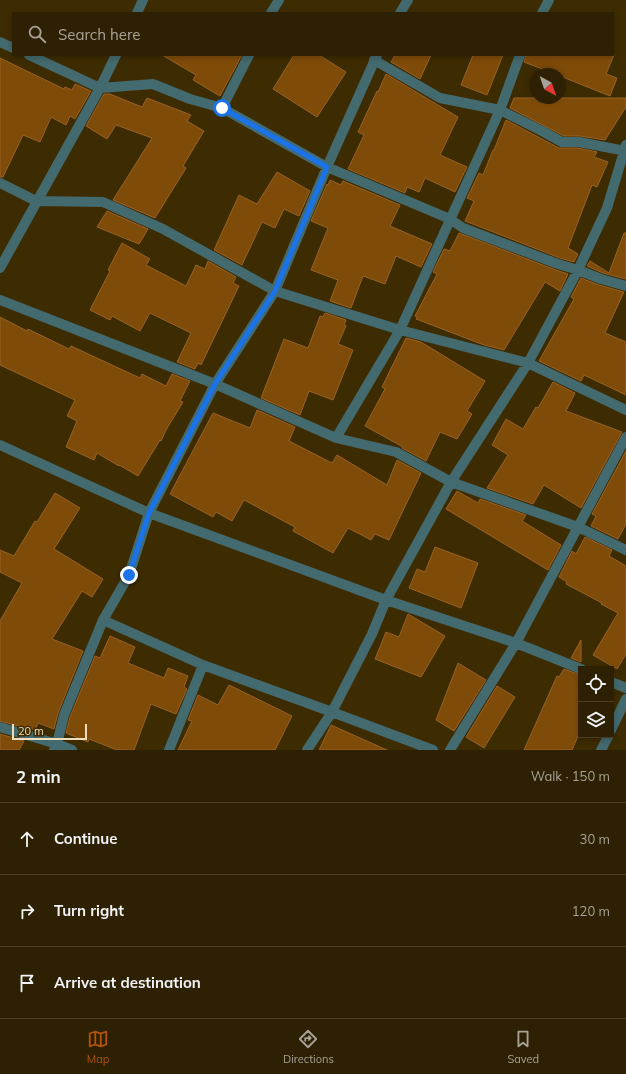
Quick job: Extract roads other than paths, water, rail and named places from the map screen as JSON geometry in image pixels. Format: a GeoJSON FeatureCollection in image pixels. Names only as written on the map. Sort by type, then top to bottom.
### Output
{"type":"FeatureCollection","features":[{"type":"Feature","properties":{"kind":"street"},"geometry":{"type":"LineString","coordinates":[[137,12],[143,0]]}},
{"type":"Feature","properties":{"kind":"street"},"geometry":{"type":"LineString","coordinates":[[272,12],[279,0]]}},
{"type":"Feature","properties":{"kind":"street"},"geometry":{"type":"LineString","coordinates":[[401,12],[408,0]]}},
{"type":"Feature","properties":{"kind":"street"},"geometry":{"type":"LineString","coordinates":[[543,12],[549,0]]}},
{"type":"Feature","properties":{"kind":"street"},"geometry":{"type":"LineString","coordinates":[[0,42],[12,48]]}},
{"type":"Feature","properties":{"kind":"street"},"geometry":{"type":"LineString","coordinates":[[31,56],[100,88],[153,84],[222,108],[327,167],[450,219],[463,228],[558,264],[626,286]]}},
{"type":"Feature","properties":{"kind":"street"},"geometry":{"type":"LineString","coordinates":[[0,268],[100,88],[116,56]]}},
{"type":"Feature","properties":{"kind":"street"},"geometry":{"type":"LineString","coordinates":[[222,108],[248,56]]}},
{"type":"Feature","properties":{"kind":"street"},"geometry":{"type":"LineString","coordinates":[[336,438],[400,330],[500,110],[520,56]]}},
{"type":"Feature","properties":{"kind":"street"},"geometry":{"type":"LineString","coordinates":[[55,747],[64,714],[103,620],[129,575],[149,513],[215,384],[275,291],[327,167],[376,57],[440,98],[500,110],[562,142],[579,142],[625,149],[607,208],[578,270],[528,363],[451,482],[386,600],[372,634],[332,712],[307,750]]}},
{"type":"Feature","properties":{"kind":"street"},"geometry":{"type":"LineString","coordinates":[[0,183],[36,201],[103,202],[163,229],[275,291],[400,330],[528,363],[626,410]]}},
{"type":"Feature","properties":{"kind":"street"},"geometry":{"type":"LineString","coordinates":[[0,300],[215,384],[336,438],[396,452],[451,482],[578,527],[626,550]]}},
{"type":"Feature","properties":{"kind":"street"},"geometry":{"type":"LineString","coordinates":[[450,750],[516,643],[626,437]]}},
{"type":"Feature","properties":{"kind":"street"},"geometry":{"type":"LineString","coordinates":[[0,445],[149,513],[386,600],[516,643],[578,668]]}},
{"type":"Feature","properties":{"kind":"street"},"geometry":{"type":"LineString","coordinates":[[103,620],[203,665],[433,750]]}},
{"type":"Feature","properties":{"kind":"street"},"geometry":{"type":"LineString","coordinates":[[169,750],[203,665]]}},
{"type":"Feature","properties":{"kind":"street"},"geometry":{"type":"LineString","coordinates":[[614,683],[626,688]]}},
{"type":"Feature","properties":{"kind":"street"},"geometry":{"type":"LineString","coordinates":[[614,724],[626,699]]}},
{"type":"Feature","properties":{"kind":"street"},"geometry":{"type":"LineString","coordinates":[[0,727],[55,747],[72,750]]}},
{"type":"Feature","properties":{"kind":"street"},"geometry":{"type":"LineString","coordinates":[[601,750],[607,738]]}}]}
